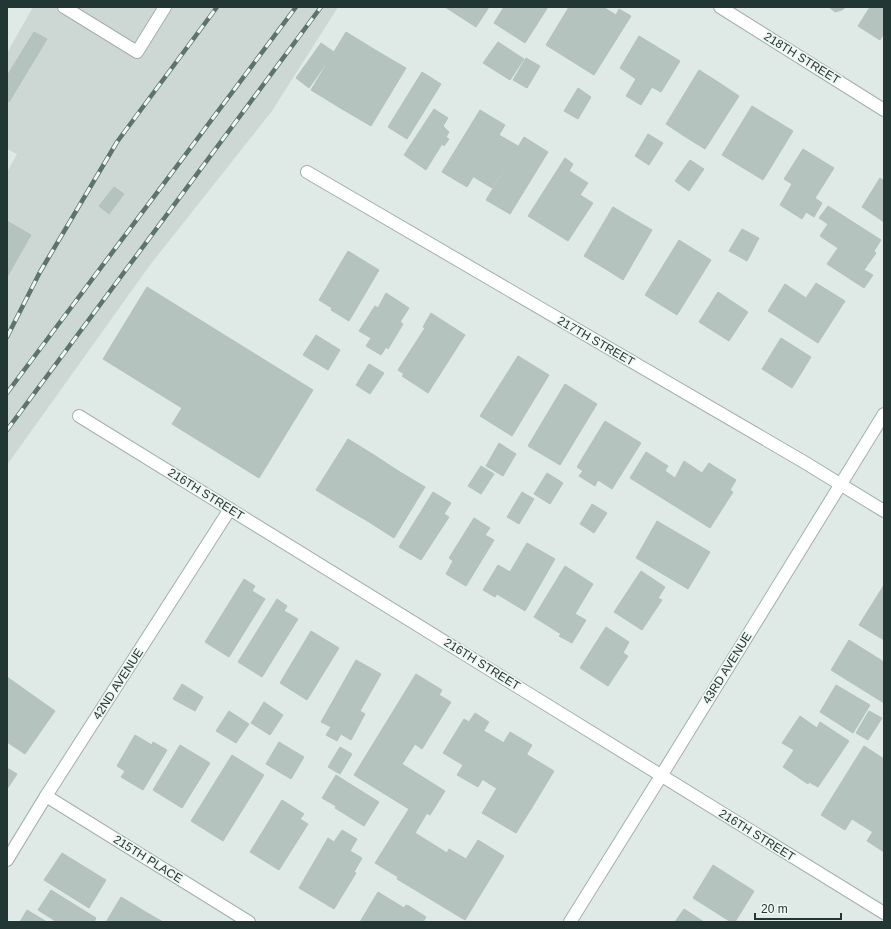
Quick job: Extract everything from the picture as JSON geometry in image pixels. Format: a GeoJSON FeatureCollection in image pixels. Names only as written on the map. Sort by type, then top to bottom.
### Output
{"type":"FeatureCollection","features":[{"type":"Feature","properties":{"kind":"street"},"geometry":{"type":"LineString","coordinates":[[64,7],[137,52],[164,7]]}},
{"type":"Feature","properties":{"kind":"street","name":"218TH STREET"},"geometry":{"type":"LineString","coordinates":[[720,7],[884,110]]}},
{"type":"Feature","properties":{"kind":"street","name":"217TH STREET"},"geometry":{"type":"LineString","coordinates":[[307,172],[884,511]]}},
{"type":"Feature","properties":{"kind":"street","name":"43RD AVENUE"},"geometry":{"type":"LineString","coordinates":[[570,922],[884,414]]}},
{"type":"Feature","properties":{"kind":"street","name":"216TH STREET"},"geometry":{"type":"LineString","coordinates":[[79,416],[884,913]]}},
{"type":"Feature","properties":{"kind":"street","name":"42ND AVENUE"},"geometry":{"type":"LineString","coordinates":[[7,860],[46,796],[230,509]]}},
{"type":"Feature","properties":{"kind":"street","name":"215TH PLACE"},"geometry":{"type":"LineString","coordinates":[[46,796],[249,922]]}},
{"type":"Feature","properties":{"kind":"shaded area"},"geometry":{"type":"Polygon","coordinates":[[[33,7],[338,7],[272,111],[150,265],[7,465],[7,172],[17,154],[7,149],[7,53],[33,7]]]}},
{"type":"Feature","properties":{"kind":"building"},"geometry":{"type":"Polygon","coordinates":[[[445,7],[489,7],[476,27],[445,7]]]}},
{"type":"Feature","properties":{"kind":"building"},"geometry":{"type":"Polygon","coordinates":[[[504,7],[548,7],[525,43],[494,23],[504,7]]]}},
{"type":"Feature","properties":{"kind":"building"},"geometry":{"type":"Polygon","coordinates":[[[569,7],[603,7],[570,60],[546,45],[569,7]]]}},
{"type":"Feature","properties":{"kind":"building"},"geometry":{"type":"Polygon","coordinates":[[[603,7],[616,15],[619,9],[631,16],[594,75],[570,60],[603,7]]]}},
{"type":"Feature","properties":{"kind":"building"},"geometry":{"type":"Polygon","coordinates":[[[829,7],[846,7],[835,12],[829,7]]]}},
{"type":"Feature","properties":{"kind":"building"},"geometry":{"type":"Polygon","coordinates":[[[870,7],[884,7],[884,33],[880,40],[858,26],[870,7]]]}},
{"type":"Feature","properties":{"kind":"building"},"geometry":{"type":"Polygon","coordinates":[[[34,32],[47,39],[9,102],[7,100],[7,76],[34,32]]]}},
{"type":"Feature","properties":{"kind":"building"},"geometry":{"type":"Polygon","coordinates":[[[346,32],[377,51],[342,109],[311,90],[346,32]]]}},
{"type":"Feature","properties":{"kind":"building"},"geometry":{"type":"Polygon","coordinates":[[[639,36],[680,61],[661,92],[652,87],[641,105],[626,96],[636,79],[620,68],[639,36]]]}},
{"type":"Feature","properties":{"kind":"building"},"geometry":{"type":"Polygon","coordinates":[[[498,42],[524,59],[510,80],[483,63],[498,42]]]}},
{"type":"Feature","properties":{"kind":"building"},"geometry":{"type":"Polygon","coordinates":[[[321,43],[334,52],[309,88],[296,78],[321,43]]]}},
{"type":"Feature","properties":{"kind":"building"},"geometry":{"type":"Polygon","coordinates":[[[377,51],[406,68],[371,126],[342,109],[377,51]]]}},
{"type":"Feature","properties":{"kind":"building"},"geometry":{"type":"Polygon","coordinates":[[[526,58],[540,66],[527,88],[513,80],[526,58]]]}},
{"type":"Feature","properties":{"kind":"building"},"geometry":{"type":"Polygon","coordinates":[[[699,70],[718,82],[684,136],[666,124],[699,70]]]}},
{"type":"Feature","properties":{"kind":"building"},"geometry":{"type":"Polygon","coordinates":[[[422,72],[441,84],[407,139],[388,127],[422,72]]]}},
{"type":"Feature","properties":{"kind":"building"},"geometry":{"type":"Polygon","coordinates":[[[718,82],[739,96],[705,149],[684,136],[718,82]]]}},
{"type":"Feature","properties":{"kind":"building"},"geometry":{"type":"Polygon","coordinates":[[[578,88],[591,97],[578,119],[564,111],[578,88]]]}},
{"type":"Feature","properties":{"kind":"building"},"geometry":{"type":"Polygon","coordinates":[[[752,106],[793,131],[763,180],[722,155],[752,106]]]}},
{"type":"Feature","properties":{"kind":"building"},"geometry":{"type":"Polygon","coordinates":[[[434,109],[448,118],[443,126],[449,132],[446,137],[449,139],[444,146],[442,144],[426,170],[404,155],[434,109]]]}},
{"type":"Feature","properties":{"kind":"building"},"geometry":{"type":"Polygon","coordinates":[[[480,110],[505,125],[467,187],[442,172],[480,110]]]}},
{"type":"Feature","properties":{"kind":"building"},"geometry":{"type":"Polygon","coordinates":[[[648,134],[663,143],[649,165],[635,156],[648,134]]]}},
{"type":"Feature","properties":{"kind":"building"},"geometry":{"type":"Polygon","coordinates":[[[499,135],[518,146],[492,188],[474,177],[499,135]]]}},
{"type":"Feature","properties":{"kind":"building"},"geometry":{"type":"Polygon","coordinates":[[[524,137],[548,152],[510,214],[486,200],[524,137]]]}},
{"type":"Feature","properties":{"kind":"building"},"geometry":{"type":"Polygon","coordinates":[[[803,149],[834,168],[815,198],[822,203],[814,217],[806,212],[802,219],[780,205],[792,184],[784,179],[803,149]]]}},
{"type":"Feature","properties":{"kind":"building"},"geometry":{"type":"Polygon","coordinates":[[[565,158],[573,164],[569,171],[588,183],[580,195],[593,203],[568,241],[528,216],[565,158]]]}},
{"type":"Feature","properties":{"kind":"building"},"geometry":{"type":"Polygon","coordinates":[[[690,160],[704,169],[689,191],[675,181],[690,160]]]}},
{"type":"Feature","properties":{"kind":"building"},"geometry":{"type":"Polygon","coordinates":[[[880,178],[884,181],[884,222],[862,207],[880,178]]]}},
{"type":"Feature","properties":{"kind":"building"},"geometry":{"type":"Polygon","coordinates":[[[114,187],[124,194],[109,214],[99,206],[114,187]]]}},
{"type":"Feature","properties":{"kind":"building"},"geometry":{"type":"Polygon","coordinates":[[[828,206],[881,240],[874,251],[876,253],[864,270],[873,275],[864,288],[827,264],[838,248],[820,236],[828,224],[819,218],[828,206]]]}},
{"type":"Feature","properties":{"kind":"building"},"geometry":{"type":"Polygon","coordinates":[[[613,207],[633,219],[604,268],[584,256],[613,207]]]}},
{"type":"Feature","properties":{"kind":"building"},"geometry":{"type":"Polygon","coordinates":[[[633,219],[652,230],[623,280],[604,268],[633,219]]]}},
{"type":"Feature","properties":{"kind":"building"},"geometry":{"type":"Polygon","coordinates":[[[7,221],[31,235],[7,277],[7,221]]]}},
{"type":"Feature","properties":{"kind":"building"},"geometry":{"type":"Polygon","coordinates":[[[742,229],[759,238],[747,261],[729,251],[742,229]]]}},
{"type":"Feature","properties":{"kind":"building"},"geometry":{"type":"Polygon","coordinates":[[[679,240],[711,260],[677,315],[645,295],[679,240]]]}},
{"type":"Feature","properties":{"kind":"building"},"geometry":{"type":"Polygon","coordinates":[[[348,251],[379,270],[349,321],[331,310],[332,308],[319,300],[348,251]]]}},
{"type":"Feature","properties":{"kind":"building"},"geometry":{"type":"Polygon","coordinates":[[[816,283],[845,301],[818,343],[768,311],[785,284],[806,298],[816,283]]]}},
{"type":"Feature","properties":{"kind":"building"},"geometry":{"type":"Polygon","coordinates":[[[147,287],[313,390],[259,478],[172,424],[182,408],[103,359],[147,287]]]}},
{"type":"Feature","properties":{"kind":"building"},"geometry":{"type":"Polygon","coordinates":[[[718,292],[748,312],[729,341],[699,322],[718,292]]]}},
{"type":"Feature","properties":{"kind":"building"},"geometry":{"type":"Polygon","coordinates":[[[386,293],[409,308],[400,322],[403,324],[388,349],[386,347],[381,355],[366,346],[371,338],[359,331],[375,306],[378,308],[386,293]]]}},
{"type":"Feature","properties":{"kind":"building"},"geometry":{"type":"Polygon","coordinates":[[[431,313],[465,335],[428,393],[402,376],[404,374],[398,370],[425,328],[423,327],[431,313]]]}},
{"type":"Feature","properties":{"kind":"building"},"geometry":{"type":"Polygon","coordinates":[[[316,335],[340,350],[328,370],[303,355],[316,335]]]}},
{"type":"Feature","properties":{"kind":"building"},"geometry":{"type":"Polygon","coordinates":[[[781,338],[811,357],[792,388],[762,369],[781,338]]]}},
{"type":"Feature","properties":{"kind":"building"},"geometry":{"type":"Polygon","coordinates":[[[518,356],[549,375],[512,436],[480,416],[518,356]]]}},
{"type":"Feature","properties":{"kind":"building"},"geometry":{"type":"Polygon","coordinates":[[[369,364],[384,373],[370,394],[356,385],[369,364]]]}},
{"type":"Feature","properties":{"kind":"building"},"geometry":{"type":"Polygon","coordinates":[[[565,384],[597,404],[560,465],[528,446],[565,384]]]}},
{"type":"Feature","properties":{"kind":"building"},"geometry":{"type":"Polygon","coordinates":[[[605,421],[641,443],[612,489],[598,480],[595,486],[579,476],[583,471],[577,467],[605,421]]]}},
{"type":"Feature","properties":{"kind":"building"},"geometry":{"type":"Polygon","coordinates":[[[348,439],[374,455],[342,506],[316,490],[348,439]]]}},
{"type":"Feature","properties":{"kind":"building"},"geometry":{"type":"Polygon","coordinates":[[[499,443],[516,454],[503,476],[486,466],[499,443]]]}},
{"type":"Feature","properties":{"kind":"building"},"geometry":{"type":"Polygon","coordinates":[[[646,452],[668,466],[665,471],[675,478],[684,461],[702,473],[709,463],[736,480],[730,490],[733,492],[710,528],[630,478],[646,452]]]}},
{"type":"Feature","properties":{"kind":"building"},"geometry":{"type":"Polygon","coordinates":[[[374,455],[400,472],[369,522],[342,506],[374,455]]]}},
{"type":"Feature","properties":{"kind":"building"},"geometry":{"type":"Polygon","coordinates":[[[481,466],[494,474],[481,494],[468,486],[481,466]]]}},
{"type":"Feature","properties":{"kind":"building"},"geometry":{"type":"Polygon","coordinates":[[[400,472],[425,487],[394,538],[369,522],[400,472]]]}},
{"type":"Feature","properties":{"kind":"building"},"geometry":{"type":"Polygon","coordinates":[[[547,473],[563,483],[550,504],[534,494],[547,473]]]}},
{"type":"Feature","properties":{"kind":"building"},"geometry":{"type":"Polygon","coordinates":[[[433,492],[451,503],[444,514],[449,517],[421,560],[399,547],[433,492]]]}},
{"type":"Feature","properties":{"kind":"building"},"geometry":{"type":"Polygon","coordinates":[[[522,492],[534,499],[519,524],[507,517],[522,492]]]}},
{"type":"Feature","properties":{"kind":"building"},"geometry":{"type":"Polygon","coordinates":[[[592,504],[607,513],[594,533],[580,524],[592,504]]]}},
{"type":"Feature","properties":{"kind":"building"},"geometry":{"type":"Polygon","coordinates":[[[474,518],[490,528],[485,535],[494,540],[466,586],[446,574],[453,561],[449,558],[474,518]]]}},
{"type":"Feature","properties":{"kind":"building"},"geometry":{"type":"Polygon","coordinates":[[[657,521],[710,552],[688,589],[636,558],[657,521]]]}},
{"type":"Feature","properties":{"kind":"building"},"geometry":{"type":"Polygon","coordinates":[[[527,543],[555,559],[525,611],[497,594],[495,597],[483,590],[498,565],[510,572],[527,543]]]}},
{"type":"Feature","properties":{"kind":"building"},"geometry":{"type":"Polygon","coordinates":[[[565,566],[593,584],[575,614],[586,620],[572,643],[559,636],[561,634],[534,617],[565,566]]]}},
{"type":"Feature","properties":{"kind":"building"},"geometry":{"type":"Polygon","coordinates":[[[641,571],[665,587],[658,598],[662,600],[642,630],[614,612],[641,571]]]}},
{"type":"Feature","properties":{"kind":"building"},"geometry":{"type":"Polygon","coordinates":[[[244,579],[255,586],[252,591],[265,599],[229,657],[205,642],[244,579]]]}},
{"type":"Feature","properties":{"kind":"building"},"geometry":{"type":"Polygon","coordinates":[[[884,585],[884,607],[874,601],[884,585]]]}},
{"type":"Feature","properties":{"kind":"building"},"geometry":{"type":"Polygon","coordinates":[[[277,599],[287,606],[284,611],[298,619],[262,677],[238,662],[277,599]]]}},
{"type":"Feature","properties":{"kind":"building"},"geometry":{"type":"Polygon","coordinates":[[[874,601],[884,607],[884,640],[859,625],[874,601]]]}},
{"type":"Feature","properties":{"kind":"building"},"geometry":{"type":"Polygon","coordinates":[[[606,627],[629,642],[623,653],[628,656],[608,686],[580,668],[606,627]]]}},
{"type":"Feature","properties":{"kind":"building"},"geometry":{"type":"Polygon","coordinates":[[[311,631],[339,648],[307,700],[280,683],[311,631]]]}},
{"type":"Feature","properties":{"kind":"building"},"geometry":{"type":"Polygon","coordinates":[[[849,640],[884,662],[884,703],[831,670],[849,640]]]}},
{"type":"Feature","properties":{"kind":"building"},"geometry":{"type":"Polygon","coordinates":[[[356,660],[381,674],[360,711],[365,714],[351,740],[341,734],[337,741],[326,735],[331,727],[321,722],[356,660]]]}},
{"type":"Feature","properties":{"kind":"building"},"geometry":{"type":"Polygon","coordinates":[[[416,674],[442,690],[439,695],[451,702],[422,749],[415,744],[402,764],[445,791],[430,815],[427,813],[415,833],[447,853],[449,849],[466,859],[478,840],[504,856],[465,920],[397,879],[398,877],[375,863],[409,809],[354,775],[416,674]]]}},
{"type":"Feature","properties":{"kind":"building"},"geometry":{"type":"Polygon","coordinates":[[[7,677],[55,711],[25,754],[7,742],[7,677]]]}},
{"type":"Feature","properties":{"kind":"building"},"geometry":{"type":"Polygon","coordinates":[[[182,684],[203,697],[195,711],[173,699],[182,684]]]}},
{"type":"Feature","properties":{"kind":"building"},"geometry":{"type":"Polygon","coordinates":[[[836,685],[870,705],[853,733],[820,712],[836,685]]]}},
{"type":"Feature","properties":{"kind":"building"},"geometry":{"type":"Polygon","coordinates":[[[264,702],[283,715],[270,735],[251,723],[264,702]]]}},
{"type":"Feature","properties":{"kind":"building"},"geometry":{"type":"Polygon","coordinates":[[[229,711],[249,724],[236,743],[216,731],[229,711]]]}},
{"type":"Feature","properties":{"kind":"building"},"geometry":{"type":"Polygon","coordinates":[[[869,711],[882,718],[868,740],[856,733],[869,711]]]}},
{"type":"Feature","properties":{"kind":"building"},"geometry":{"type":"Polygon","coordinates":[[[475,713],[489,722],[463,765],[443,753],[464,719],[469,722],[475,713]]]}},
{"type":"Feature","properties":{"kind":"building"},"geometry":{"type":"Polygon","coordinates":[[[800,716],[817,728],[820,722],[849,741],[818,787],[809,782],[808,784],[783,767],[794,750],[782,743],[800,716]]]}},
{"type":"Feature","properties":{"kind":"building"},"geometry":{"type":"Polygon","coordinates":[[[484,731],[504,743],[478,787],[457,775],[484,731]]]}},
{"type":"Feature","properties":{"kind":"building"},"geometry":{"type":"Polygon","coordinates":[[[510,732],[532,745],[504,793],[482,779],[510,732]]]}},
{"type":"Feature","properties":{"kind":"building"},"geometry":{"type":"Polygon","coordinates":[[[135,735],[152,745],[153,742],[167,750],[143,790],[121,777],[125,771],[117,766],[135,735]]]}},
{"type":"Feature","properties":{"kind":"building"},"geometry":{"type":"Polygon","coordinates":[[[279,742],[304,757],[291,779],[266,764],[279,742]]]}},
{"type":"Feature","properties":{"kind":"building"},"geometry":{"type":"Polygon","coordinates":[[[180,745],[210,763],[182,808],[153,790],[180,745]]]}},
{"type":"Feature","properties":{"kind":"building"},"geometry":{"type":"Polygon","coordinates":[[[864,746],[884,759],[884,767],[845,830],[821,815],[864,746]]]}},
{"type":"Feature","properties":{"kind":"building"},"geometry":{"type":"Polygon","coordinates":[[[340,747],[352,754],[340,774],[328,767],[340,747]]]}},
{"type":"Feature","properties":{"kind":"building"},"geometry":{"type":"Polygon","coordinates":[[[526,754],[554,771],[531,809],[504,793],[526,754]]]}},
{"type":"Feature","properties":{"kind":"building"},"geometry":{"type":"Polygon","coordinates":[[[232,755],[264,775],[223,841],[191,821],[232,755]]]}},
{"type":"Feature","properties":{"kind":"building"},"geometry":{"type":"Polygon","coordinates":[[[884,767],[884,814],[873,832],[852,819],[884,767]]]}},
{"type":"Feature","properties":{"kind":"building"},"geometry":{"type":"Polygon","coordinates":[[[7,768],[17,774],[7,789],[7,768]]]}},
{"type":"Feature","properties":{"kind":"building"},"geometry":{"type":"Polygon","coordinates":[[[336,775],[350,784],[336,806],[322,798],[336,775]]]}},
{"type":"Feature","properties":{"kind":"building"},"geometry":{"type":"Polygon","coordinates":[[[350,784],[379,802],[364,826],[335,808],[350,784]]]}},
{"type":"Feature","properties":{"kind":"building"},"geometry":{"type":"Polygon","coordinates":[[[497,788],[531,809],[516,833],[482,813],[497,788]]]}},
{"type":"Feature","properties":{"kind":"building"},"geometry":{"type":"Polygon","coordinates":[[[282,800],[304,814],[300,819],[308,824],[279,870],[250,852],[282,800]]]}},
{"type":"Feature","properties":{"kind":"building"},"geometry":{"type":"Polygon","coordinates":[[[884,814],[884,852],[867,841],[884,814]]]}},
{"type":"Feature","properties":{"kind":"building"},"geometry":{"type":"Polygon","coordinates":[[[342,830],[357,839],[350,851],[362,858],[354,872],[356,873],[334,909],[299,888],[328,838],[334,842],[342,830]]]}},
{"type":"Feature","properties":{"kind":"building"},"geometry":{"type":"Polygon","coordinates":[[[62,853],[106,880],[89,908],[44,880],[62,853]]]}},
{"type":"Feature","properties":{"kind":"building"},"geometry":{"type":"Polygon","coordinates":[[[713,865],[754,891],[735,922],[731,922],[693,898],[713,865]]]}},
{"type":"Feature","properties":{"kind":"building"},"geometry":{"type":"Polygon","coordinates":[[[51,890],[96,918],[94,922],[57,922],[38,910],[51,890]]]}},
{"type":"Feature","properties":{"kind":"building"},"geometry":{"type":"Polygon","coordinates":[[[378,892],[404,908],[406,905],[409,906],[399,922],[360,922],[378,892]]]}},
{"type":"Feature","properties":{"kind":"building"},"geometry":{"type":"Polygon","coordinates":[[[121,897],[144,911],[137,922],[106,922],[121,897]]]}},
{"type":"Feature","properties":{"kind":"building"},"geometry":{"type":"Polygon","coordinates":[[[409,906],[426,917],[423,922],[399,922],[409,906]]]}},
{"type":"Feature","properties":{"kind":"building"},"geometry":{"type":"Polygon","coordinates":[[[684,909],[704,922],[675,922],[684,909]]]}},
{"type":"Feature","properties":{"kind":"building"},"geometry":{"type":"Polygon","coordinates":[[[27,910],[47,922],[20,922],[27,910]]]}},
{"type":"Feature","properties":{"kind":"building"},"geometry":{"type":"Polygon","coordinates":[[[144,911],[163,922],[137,922],[144,911]]]}},
{"type":"Feature","properties":{"kind":"railway"},"geometry":{"type":"LineString","coordinates":[[7,337],[40,272],[117,142],[217,7]]}},
{"type":"Feature","properties":{"kind":"railway"},"geometry":{"type":"LineString","coordinates":[[7,393],[296,7]]}},
{"type":"Feature","properties":{"kind":"railway"},"geometry":{"type":"LineString","coordinates":[[7,430],[321,7]]}}]}
